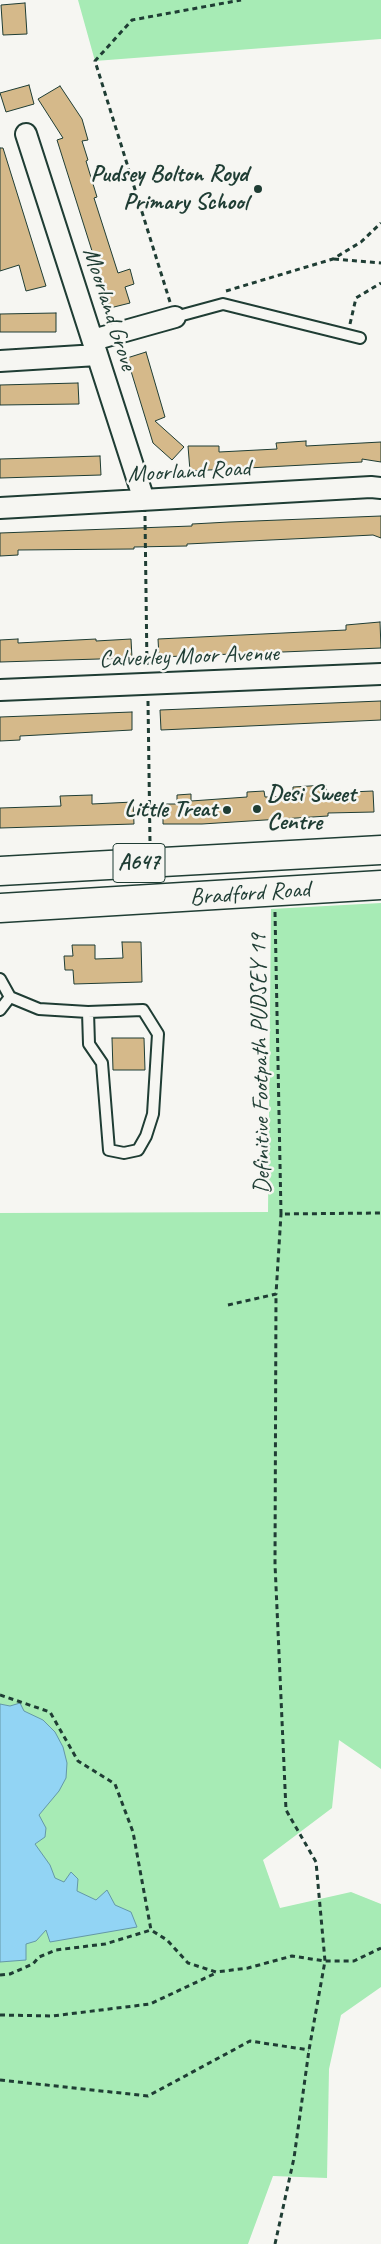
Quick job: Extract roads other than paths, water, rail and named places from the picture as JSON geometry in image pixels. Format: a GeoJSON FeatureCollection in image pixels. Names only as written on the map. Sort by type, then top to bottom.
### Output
{"type":"FeatureCollection","features":[{"type":"Feature","properties":{"kind":"highway","name":"Bradford Road"},"geometry":{"type":"LineString","coordinates":[[0,871],[381,850]]}},
{"type":"Feature","properties":{"kind":"highway","name":"Bradford Road"},"geometry":{"type":"LineString","coordinates":[[0,908],[381,885]]}},
{"type":"Feature","properties":{"kind":"street","name":"Moorland Grove"},"geometry":{"type":"LineString","coordinates":[[26,134],[144,500]]}},
{"type":"Feature","properties":{"kind":"street"},"geometry":{"type":"LineString","coordinates":[[0,361],[95,348],[175,316]]}},
{"type":"Feature","properties":{"kind":"street","name":"Moorland Road"},"geometry":{"type":"LineString","coordinates":[[0,508],[371,487],[381,488]]}},
{"type":"Feature","properties":{"kind":"street","name":"Calverley Moor Avenue"},"geometry":{"type":"LineString","coordinates":[[0,690],[381,674]]}},
{"type":"Feature","properties":{"kind":"lane"},"geometry":{"type":"LineString","coordinates":[[175,316],[223,304],[360,338]]}},
{"type":"Feature","properties":{"kind":"lane"},"geometry":{"type":"LineString","coordinates":[[0,978],[10,997],[39,1009],[88,1012],[143,1010],[158,1034],[153,1114],[146,1136],[138,1150],[124,1153],[109,1150],[102,1063],[89,1044],[88,1012]]}},
{"type":"Feature","properties":{"kind":"lane"},"geometry":{"type":"LineString","coordinates":[[0,1010],[10,997]]}},
{"type":"Feature","properties":{"kind":"water"},"geometry":{"type":"Polygon","coordinates":[[[20,1703],[24,1711],[43,1720],[55,1732],[63,1747],[67,1763],[66,1778],[59,1791],[39,1815],[46,1828],[45,1837],[35,1844],[50,1865],[55,1878],[64,1882],[71,1872],[78,1879],[77,1891],[96,1900],[107,1890],[115,1905],[131,1912],[137,1927],[50,1942],[46,1930],[36,1941],[26,1944],[26,1960],[0,1962],[0,1704],[10,1706],[20,1703]]]}},
{"type":"Feature","properties":{"kind":"place","name":"Pudsey Bolton Royd Primary School"},"geometry":{"type":"Point","coordinates":[258,189]}},
{"type":"Feature","properties":{"kind":"place","name":"Desi Sweet Centre"},"geometry":{"type":"Point","coordinates":[257,809]}},
{"type":"Feature","properties":{"kind":"place","name":"Little Treat"},"geometry":{"type":"Point","coordinates":[227,810]}}]}
